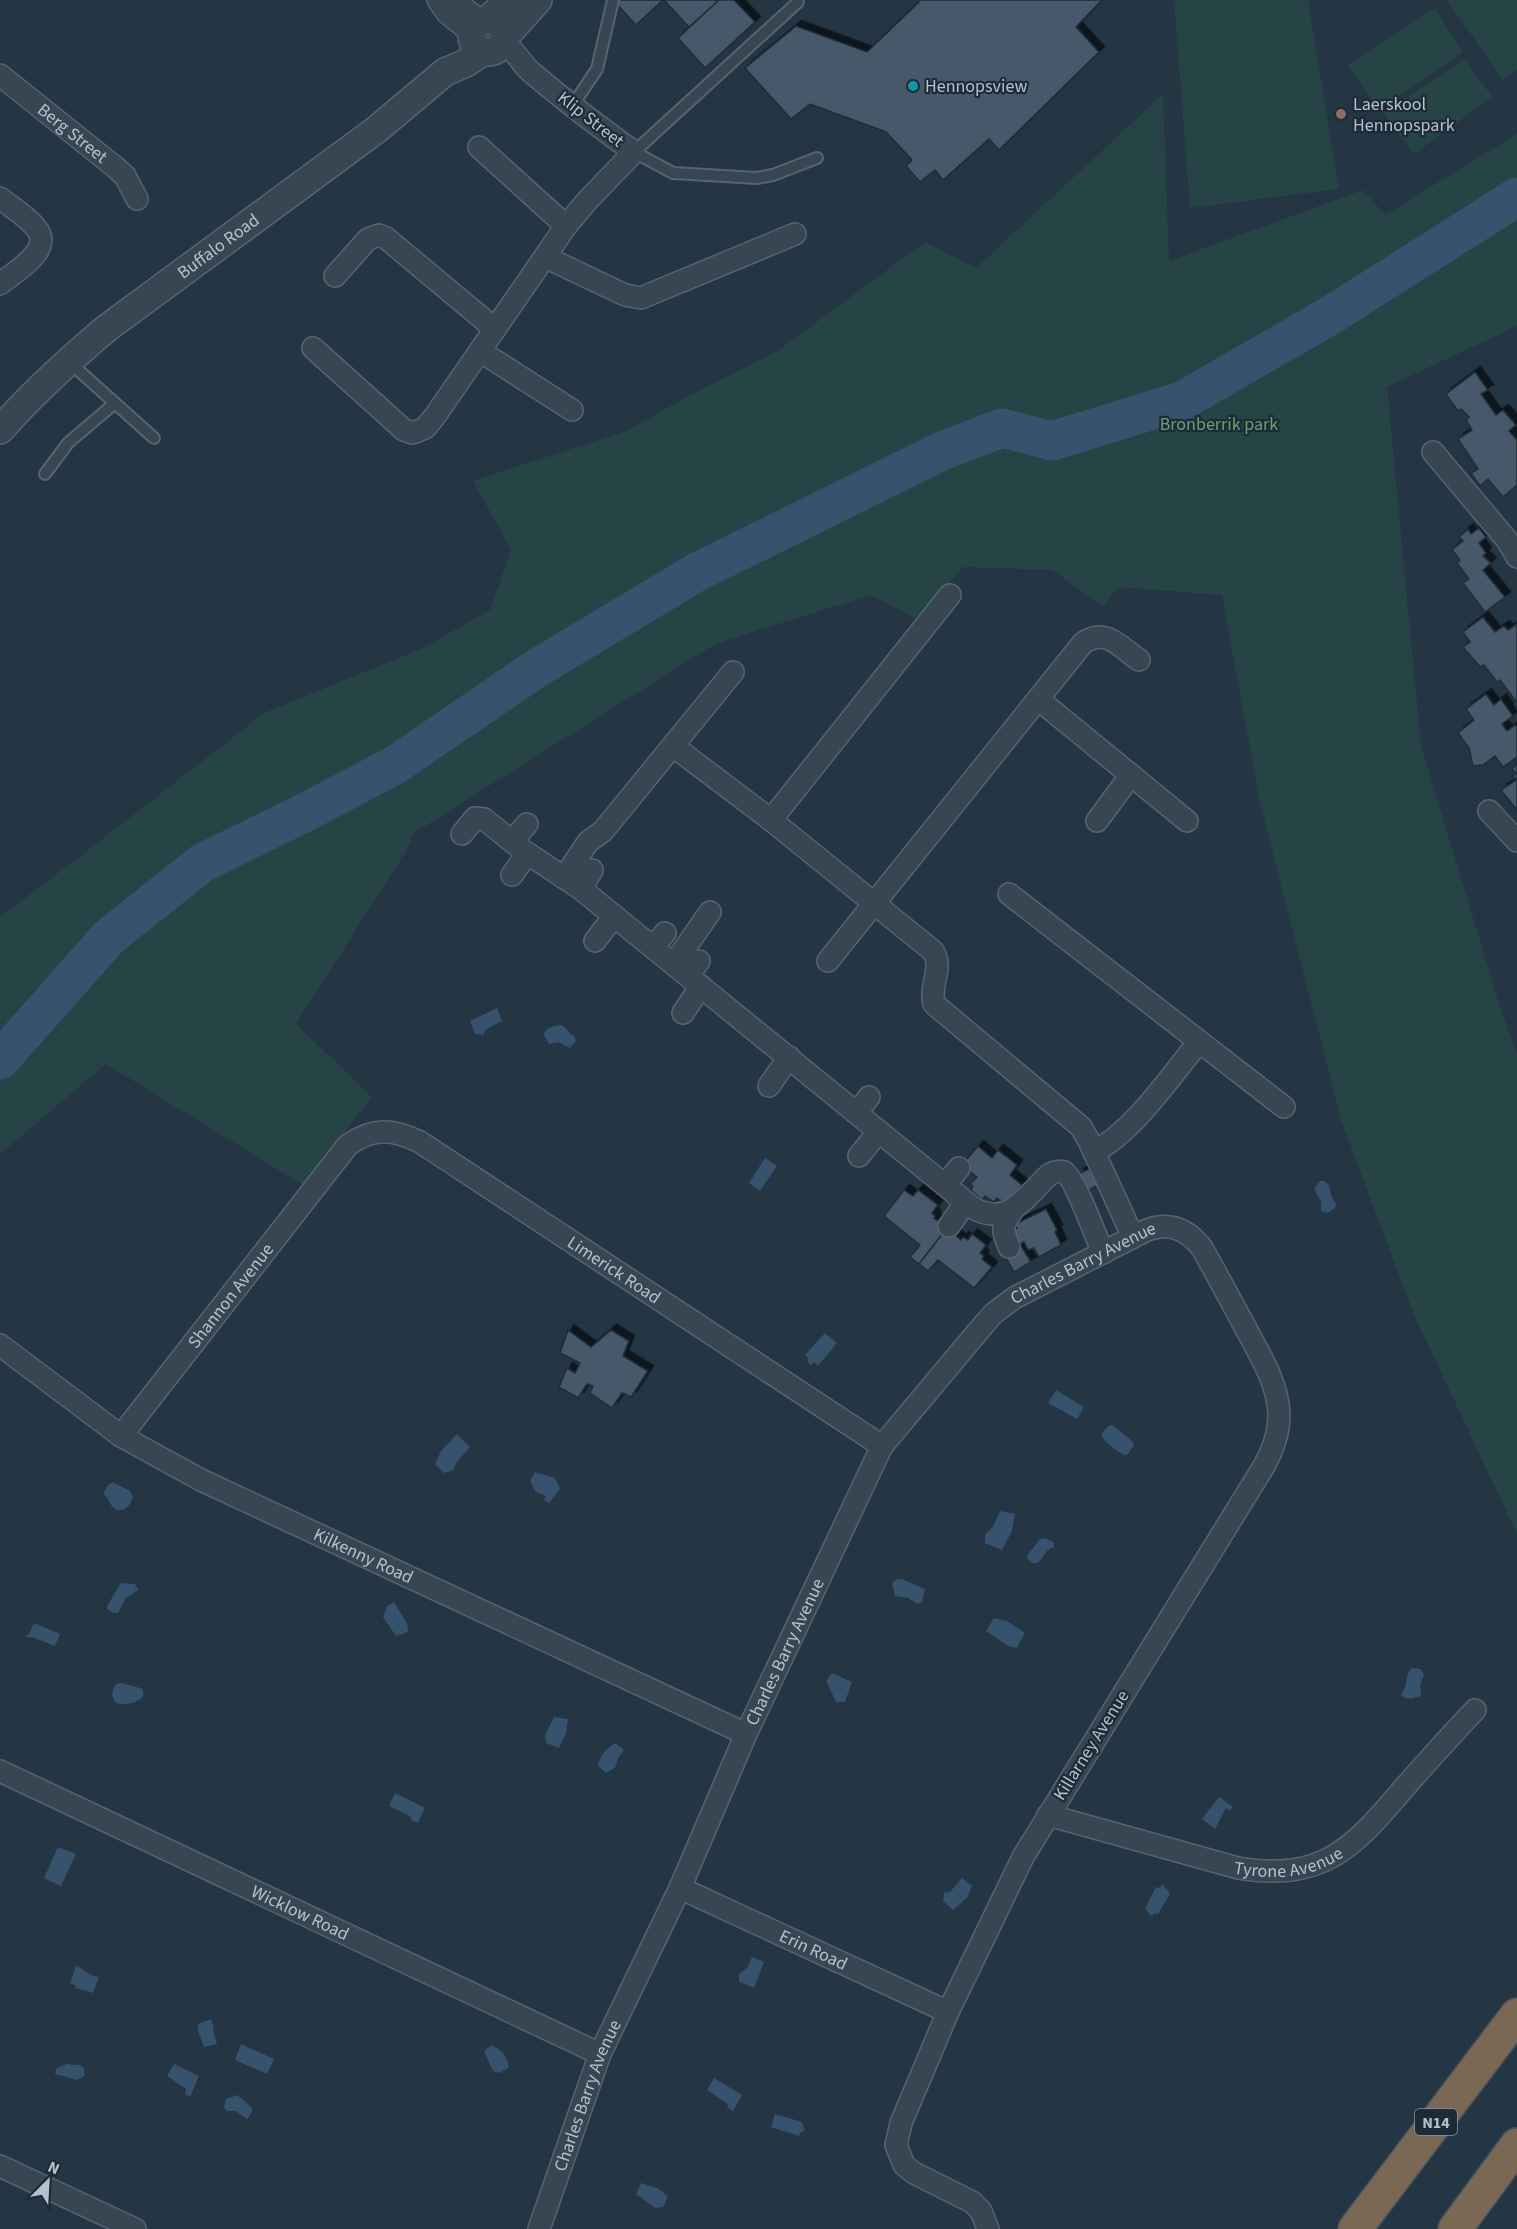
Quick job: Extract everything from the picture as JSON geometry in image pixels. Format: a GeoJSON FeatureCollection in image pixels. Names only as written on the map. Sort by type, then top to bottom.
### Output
{"type":"FeatureCollection","features":[{"type":"Feature","properties":{"kind":"highway","name":"N14"},"geometry":{"type":"LineString","coordinates":[[1355,2229],[1517,2015]]}},
{"type":"Feature","properties":{"kind":"highway"},"geometry":{"type":"LineString","coordinates":[[1455,2229],[1517,2145]]}},
{"type":"Feature","properties":{"kind":"street","name":"Klip Street"},"geometry":{"type":"LineString","coordinates":[[313,348],[404,430],[413,433],[425,428],[566,226],[634,152],[529,70],[518,55],[447,13],[438,0]]}},
{"type":"Feature","properties":{"kind":"street","name":"Klip Street"},"geometry":{"type":"LineString","coordinates":[[453,0],[486,37]]}},
{"type":"Feature","properties":{"kind":"street"},"geometry":{"type":"LineString","coordinates":[[486,37],[510,0]]}},
{"type":"Feature","properties":{"kind":"street"},"geometry":{"type":"LineString","coordinates":[[486,37],[538,0]]}},
{"type":"Feature","properties":{"kind":"street","name":"Buffalo Road"},"geometry":{"type":"LineString","coordinates":[[0,430],[26,401],[107,328],[376,130],[445,72],[466,63],[486,37]]}},
{"type":"Feature","properties":{"kind":"street","name":"Berg Street"},"geometry":{"type":"LineString","coordinates":[[0,75],[125,176],[137,199]]}},
{"type":"Feature","properties":{"kind":"street"},"geometry":{"type":"LineString","coordinates":[[479,147],[566,226]]}},
{"type":"Feature","properties":{"kind":"street"},"geometry":{"type":"LineString","coordinates":[[0,198],[36,227],[41,239],[36,255],[0,284]]}},
{"type":"Feature","properties":{"kind":"street"},"geometry":{"type":"LineString","coordinates":[[545,257],[625,296],[641,298],[795,234]]}},
{"type":"Feature","properties":{"kind":"street"},"geometry":{"type":"LineString","coordinates":[[334,276],[368,239],[379,235],[386,238],[495,329]]}},
{"type":"Feature","properties":{"kind":"street"},"geometry":{"type":"LineString","coordinates":[[480,351],[572,410]]}},
{"type":"Feature","properties":{"kind":"street"},"geometry":{"type":"LineString","coordinates":[[1433,452],[1507,540],[1517,557]]}},
{"type":"Feature","properties":{"kind":"street"},"geometry":{"type":"LineString","coordinates":[[771,820],[951,595]]}},
{"type":"Feature","properties":{"kind":"street"},"geometry":{"type":"LineString","coordinates":[[828,961],[1083,643],[1099,635],[1107,637],[1139,660]]}},
{"type":"Feature","properties":{"kind":"street"},"geometry":{"type":"LineString","coordinates":[[573,884],[588,842],[603,831],[733,672]]}},
{"type":"Feature","properties":{"kind":"street"},"geometry":{"type":"LineString","coordinates":[[1038,699],[1187,821]]}},
{"type":"Feature","properties":{"kind":"street"},"geometry":{"type":"LineString","coordinates":[[673,746],[771,820],[933,951],[938,958],[932,988],[933,1004],[1081,1127],[1086,1150],[1133,1237]]}},
{"type":"Feature","properties":{"kind":"street"},"geometry":{"type":"LineString","coordinates":[[1097,821],[1131,775]]}},
{"type":"Feature","properties":{"kind":"street"},"geometry":{"type":"LineString","coordinates":[[1489,811],[1517,841]]}},
{"type":"Feature","properties":{"kind":"street"},"geometry":{"type":"LineString","coordinates":[[462,834],[475,818],[484,819],[614,916],[659,940],[690,972],[776,1034],[789,1058],[862,1105],[879,1131],[966,1202],[981,1212],[992,1215],[1004,1214],[1013,1210]]}},
{"type":"Feature","properties":{"kind":"street"},"geometry":{"type":"LineString","coordinates":[[512,875],[527,824]]}},
{"type":"Feature","properties":{"kind":"street"},"geometry":{"type":"LineString","coordinates":[[573,884],[592,870]]}},
{"type":"Feature","properties":{"kind":"street"},"geometry":{"type":"LineString","coordinates":[[1009,894],[1284,1107]]}},
{"type":"Feature","properties":{"kind":"street"},"geometry":{"type":"LineString","coordinates":[[683,1013],[690,972],[710,912]]}},
{"type":"Feature","properties":{"kind":"street"},"geometry":{"type":"LineString","coordinates":[[595,941],[614,916]]}},
{"type":"Feature","properties":{"kind":"street"},"geometry":{"type":"LineString","coordinates":[[1009,1247],[1003,1233],[1003,1223],[1013,1210],[1043,1179],[1086,1150],[1111,1143],[1131,1124],[1199,1042]]}},
{"type":"Feature","properties":{"kind":"street"},"geometry":{"type":"LineString","coordinates":[[769,1086],[789,1058]]}},
{"type":"Feature","properties":{"kind":"street"},"geometry":{"type":"LineString","coordinates":[[859,1156],[879,1131]]}},
{"type":"Feature","properties":{"kind":"street","name":"Limerick Road"},"geometry":{"type":"LineString","coordinates":[[341,1153],[356,1139],[379,1132],[402,1134],[420,1142],[882,1446]]}},
{"type":"Feature","properties":{"kind":"street","name":"Shannon Avenue"},"geometry":{"type":"LineString","coordinates":[[121,1436],[341,1153]]}},
{"type":"Feature","properties":{"kind":"street"},"geometry":{"type":"LineString","coordinates":[[945,1185],[959,1168]]}},
{"type":"Feature","properties":{"kind":"street"},"geometry":{"type":"LineString","coordinates":[[1056,1171],[1064,1172],[1070,1179],[1103,1253]]}},
{"type":"Feature","properties":{"kind":"street"},"geometry":{"type":"LineString","coordinates":[[949,1226],[966,1202]]}},
{"type":"Feature","properties":{"kind":"street","name":"Charles Barry Avenue"},"geometry":{"type":"LineString","coordinates":[[539,2229],[600,2054],[680,1888],[746,1734],[882,1446],[993,1314],[1014,1298],[1147,1230],[1164,1226],[1181,1230],[1196,1240]]}},
{"type":"Feature","properties":{"kind":"street","name":"Killarney Avenue"},"geometry":{"type":"LineString","coordinates":[[988,2229],[981,2211],[972,2202],[914,2173],[904,2165],[896,2145],[896,2136],[948,2012],[1018,1866],[1264,1466],[1276,1438],[1279,1411],[1274,1384],[1196,1240]]}},
{"type":"Feature","properties":{"kind":"street","name":"Kilkenny Road"},"geometry":{"type":"LineString","coordinates":[[0,1345],[121,1436],[212,1485],[746,1734]]}},
{"type":"Feature","properties":{"kind":"street","name":"Tyrone Avenue"},"geometry":{"type":"LineString","coordinates":[[1048,1815],[1238,1868],[1264,1872],[1298,1870],[1326,1861],[1356,1842],[1475,1710]]}},
{"type":"Feature","properties":{"kind":"street","name":"Wicklow Road"},"geometry":{"type":"LineString","coordinates":[[0,1771],[600,2054]]}},
{"type":"Feature","properties":{"kind":"street","name":"Erin Road"},"geometry":{"type":"LineString","coordinates":[[680,1888],[948,2012]]}},
{"type":"Feature","properties":{"kind":"street"},"geometry":{"type":"LineString","coordinates":[[0,2166],[135,2229]]}},
{"type":"Feature","properties":{"kind":"lane"},"geometry":{"type":"LineString","coordinates":[[573,105],[597,69],[613,0]]}},
{"type":"Feature","properties":{"kind":"lane"},"geometry":{"type":"LineString","coordinates":[[798,2],[634,152],[673,173],[757,178],[773,175],[817,158]]}},
{"type":"Feature","properties":{"kind":"lane"},"geometry":{"type":"LineString","coordinates":[[68,361],[154,438]]}},
{"type":"Feature","properties":{"kind":"lane"},"geometry":{"type":"LineString","coordinates":[[45,474],[68,443],[115,403]]}},
{"type":"Feature","properties":{"kind":"green space"},"geometry":{"type":"Polygon","coordinates":[[[1174,0],[1308,0],[1339,189],[1190,208],[1174,0]]]}},
{"type":"Feature","properties":{"kind":"green space"},"geometry":{"type":"Polygon","coordinates":[[[1447,0],[1517,0],[1517,70],[1503,80],[1447,0]]]}},
{"type":"Feature","properties":{"kind":"green space"},"geometry":{"type":"Polygon","coordinates":[[[1435,8],[1463,52],[1379,110],[1348,66],[1435,8]]]}},
{"type":"Feature","properties":{"kind":"green space"},"geometry":{"type":"Polygon","coordinates":[[[1465,59],[1492,97],[1414,154],[1384,113],[1465,59]]]}},
{"type":"Feature","properties":{"kind":"green space","name":"Bronberrik park"},"geometry":{"type":"Polygon","coordinates":[[[1163,94],[1169,261],[1363,190],[1385,215],[1517,134],[1517,326],[1387,387],[1421,746],[1501,1010],[1517,1054],[1517,1534],[1414,1315],[1341,1120],[1260,803],[1222,595],[1118,587],[1104,607],[1052,570],[963,567],[917,619],[871,595],[715,644],[414,833],[406,851],[296,1024],[372,1097],[303,1185],[106,1064],[0,1154],[0,917],[264,713],[421,649],[490,610],[511,550],[473,481],[626,431],[776,352],[925,242],[976,268],[1163,94]]]}},
{"type":"Feature","properties":{"kind":"water"},"geometry":{"type":"Polygon","coordinates":[[[497,1008],[502,1021],[487,1029],[483,1035],[475,1034],[470,1021],[497,1008]]]}},
{"type":"Feature","properties":{"kind":"water"},"geometry":{"type":"Polygon","coordinates":[[[561,1025],[574,1036],[576,1041],[570,1048],[558,1042],[549,1044],[543,1034],[550,1027],[561,1025]]]}},
{"type":"Feature","properties":{"kind":"water"},"geometry":{"type":"Polygon","coordinates":[[[765,1158],[777,1166],[760,1191],[749,1183],[765,1158]]]}},
{"type":"Feature","properties":{"kind":"water"},"geometry":{"type":"Polygon","coordinates":[[[1320,1181],[1329,1185],[1336,1204],[1335,1208],[1327,1213],[1321,1211],[1321,1202],[1314,1189],[1320,1181]]]}},
{"type":"Feature","properties":{"kind":"water"},"geometry":{"type":"Polygon","coordinates":[[[825,1333],[837,1343],[818,1366],[814,1362],[811,1365],[807,1362],[809,1359],[805,1355],[825,1333]]]}},
{"type":"Feature","properties":{"kind":"water"},"geometry":{"type":"Polygon","coordinates":[[[1056,1390],[1084,1407],[1077,1419],[1048,1403],[1056,1390]]]}},
{"type":"Feature","properties":{"kind":"water"},"geometry":{"type":"Polygon","coordinates":[[[1113,1425],[1133,1442],[1134,1445],[1128,1454],[1124,1455],[1114,1449],[1101,1435],[1108,1426],[1113,1425]]]}},
{"type":"Feature","properties":{"kind":"water"},"geometry":{"type":"Polygon","coordinates":[[[457,1434],[470,1447],[456,1463],[454,1470],[444,1473],[435,1464],[441,1451],[457,1434]]]}},
{"type":"Feature","properties":{"kind":"water"},"geometry":{"type":"Polygon","coordinates":[[[535,1472],[555,1478],[560,1489],[549,1503],[544,1500],[546,1496],[535,1491],[530,1481],[535,1472]]]}},
{"type":"Feature","properties":{"kind":"water"},"geometry":{"type":"Polygon","coordinates":[[[113,1482],[130,1491],[133,1497],[125,1509],[115,1509],[103,1494],[108,1485],[113,1482]]]}},
{"type":"Feature","properties":{"kind":"water"},"geometry":{"type":"Polygon","coordinates":[[[1000,1511],[1015,1514],[1012,1531],[1002,1550],[985,1543],[985,1534],[993,1527],[1000,1511]]]}},
{"type":"Feature","properties":{"kind":"water"},"geometry":{"type":"Polygon","coordinates":[[[1044,1538],[1054,1542],[1054,1547],[1048,1550],[1038,1563],[1032,1563],[1026,1557],[1040,1539],[1044,1538]]]}},
{"type":"Feature","properties":{"kind":"water"},"geometry":{"type":"Polygon","coordinates":[[[902,1579],[925,1589],[922,1602],[918,1604],[908,1598],[895,1596],[892,1584],[895,1580],[902,1579]]]}},
{"type":"Feature","properties":{"kind":"water"},"geometry":{"type":"Polygon","coordinates":[[[121,1583],[135,1584],[138,1590],[125,1599],[118,1613],[113,1613],[107,1609],[107,1606],[121,1583]]]}},
{"type":"Feature","properties":{"kind":"water"},"geometry":{"type":"Polygon","coordinates":[[[394,1602],[407,1623],[408,1632],[396,1636],[383,1617],[387,1606],[394,1602]]]}},
{"type":"Feature","properties":{"kind":"water"},"geometry":{"type":"Polygon","coordinates":[[[994,1618],[1007,1621],[1025,1633],[1017,1648],[1008,1646],[986,1631],[994,1618]]]}},
{"type":"Feature","properties":{"kind":"water"},"geometry":{"type":"Polygon","coordinates":[[[34,1623],[60,1634],[55,1646],[32,1637],[27,1638],[34,1623]]]}},
{"type":"Feature","properties":{"kind":"water"},"geometry":{"type":"Polygon","coordinates":[[[1412,1668],[1421,1669],[1424,1675],[1420,1685],[1421,1696],[1411,1699],[1401,1694],[1412,1668]]]}},
{"type":"Feature","properties":{"kind":"water"},"geometry":{"type":"Polygon","coordinates":[[[832,1673],[852,1682],[845,1702],[836,1702],[826,1681],[832,1673]]]}},
{"type":"Feature","properties":{"kind":"water"},"geometry":{"type":"Polygon","coordinates":[[[122,1683],[143,1689],[143,1697],[130,1703],[116,1703],[112,1691],[116,1684],[122,1683]]]}},
{"type":"Feature","properties":{"kind":"water"},"geometry":{"type":"Polygon","coordinates":[[[554,1717],[568,1719],[566,1733],[559,1748],[546,1743],[545,1735],[554,1717]]]}},
{"type":"Feature","properties":{"kind":"water"},"geometry":{"type":"Polygon","coordinates":[[[615,1743],[624,1750],[615,1768],[606,1773],[598,1766],[599,1762],[604,1753],[615,1743]]]}},
{"type":"Feature","properties":{"kind":"water"},"geometry":{"type":"Polygon","coordinates":[[[395,1793],[425,1808],[418,1823],[412,1821],[410,1816],[389,1806],[395,1793]]]}},
{"type":"Feature","properties":{"kind":"water"},"geometry":{"type":"Polygon","coordinates":[[[1219,1797],[1233,1807],[1230,1811],[1226,1808],[1215,1829],[1202,1819],[1219,1797]]]}},
{"type":"Feature","properties":{"kind":"water"},"geometry":{"type":"Polygon","coordinates":[[[58,1847],[76,1854],[61,1886],[44,1878],[58,1847]]]}},
{"type":"Feature","properties":{"kind":"water"},"geometry":{"type":"Polygon","coordinates":[[[962,1878],[972,1886],[967,1898],[953,1910],[943,1901],[944,1893],[950,1892],[962,1878]]]}},
{"type":"Feature","properties":{"kind":"water"},"geometry":{"type":"Polygon","coordinates":[[[1163,1884],[1170,1894],[1158,1914],[1151,1916],[1145,1908],[1156,1887],[1159,1888],[1163,1884]]]}},
{"type":"Feature","properties":{"kind":"water"},"geometry":{"type":"Polygon","coordinates":[[[752,1957],[764,1962],[754,1988],[739,1982],[739,1974],[747,1968],[752,1957]]]}},
{"type":"Feature","properties":{"kind":"water"},"geometry":{"type":"Polygon","coordinates":[[[76,1966],[99,1977],[93,1993],[75,1988],[76,1986],[70,1983],[76,1966]]]}},
{"type":"Feature","properties":{"kind":"water"},"geometry":{"type":"Polygon","coordinates":[[[211,2019],[217,2044],[204,2047],[198,2024],[211,2019]]]}},
{"type":"Feature","properties":{"kind":"water"},"geometry":{"type":"Polygon","coordinates":[[[241,2044],[274,2059],[267,2074],[235,2060],[241,2044]]]}},
{"type":"Feature","properties":{"kind":"water"},"geometry":{"type":"Polygon","coordinates":[[[492,2045],[504,2054],[509,2068],[499,2073],[493,2071],[484,2051],[492,2045]]]}},
{"type":"Feature","properties":{"kind":"water"},"geometry":{"type":"Polygon","coordinates":[[[67,2064],[80,2065],[84,2068],[85,2076],[77,2080],[55,2074],[57,2068],[67,2064]]]}},
{"type":"Feature","properties":{"kind":"water"},"geometry":{"type":"Polygon","coordinates":[[[174,2064],[199,2076],[190,2097],[185,2094],[186,2089],[167,2076],[174,2064]]]}},
{"type":"Feature","properties":{"kind":"water"},"geometry":{"type":"Polygon","coordinates":[[[714,2078],[742,2095],[733,2111],[727,2107],[728,2104],[707,2090],[714,2078]]]}},
{"type":"Feature","properties":{"kind":"water"},"geometry":{"type":"Polygon","coordinates":[[[238,2095],[252,2108],[247,2119],[236,2111],[227,2111],[224,2108],[226,2099],[238,2095]]]}},
{"type":"Feature","properties":{"kind":"water"},"geometry":{"type":"Polygon","coordinates":[[[775,2114],[802,2122],[805,2130],[799,2136],[771,2127],[775,2114]]]}},
{"type":"Feature","properties":{"kind":"water"},"geometry":{"type":"Polygon","coordinates":[[[641,2183],[657,2188],[668,2196],[663,2207],[655,2208],[636,2194],[641,2183]]]}},
{"type":"Feature","properties":{"kind":"building"},"geometry":{"type":"Polygon","coordinates":[[[613,0],[663,0],[636,25],[613,0]]]}},
{"type":"Feature","properties":{"kind":"building"},"geometry":{"type":"Polygon","coordinates":[[[664,0],[715,0],[717,2],[689,27],[664,0]]]}},
{"type":"Feature","properties":{"kind":"building"},"geometry":{"type":"Polygon","coordinates":[[[719,0],[734,0],[755,22],[705,68],[678,38],[719,0]]]}},
{"type":"Feature","properties":{"kind":"building","name":"Hennopsview"},"geometry":{"type":"Polygon","coordinates":[[[918,0],[1102,0],[1076,27],[1099,52],[999,150],[989,139],[943,180],[935,170],[920,182],[906,166],[912,160],[886,132],[810,104],[791,119],[745,68],[796,26],[867,52],[919,2],[918,0]]]}},
{"type":"Feature","properties":{"kind":"building"},"geometry":{"type":"Polygon","coordinates":[[[1475,372],[1488,390],[1481,394],[1496,415],[1503,410],[1516,425],[1509,431],[1517,440],[1517,487],[1503,497],[1488,479],[1480,486],[1471,473],[1478,469],[1458,439],[1472,430],[1466,420],[1469,417],[1461,409],[1458,411],[1446,394],[1475,372]]]}},
{"type":"Feature","properties":{"kind":"building"},"geometry":{"type":"Polygon","coordinates":[[[1479,528],[1486,537],[1479,543],[1486,553],[1483,556],[1491,563],[1483,570],[1505,597],[1485,612],[1463,583],[1469,579],[1457,563],[1460,560],[1452,550],[1463,541],[1459,537],[1468,529],[1471,534],[1479,528]]]}},
{"type":"Feature","properties":{"kind":"building"},"geometry":{"type":"Polygon","coordinates":[[[1483,617],[1495,632],[1504,626],[1508,630],[1517,624],[1517,709],[1514,704],[1516,701],[1500,680],[1497,682],[1484,665],[1480,667],[1463,647],[1470,642],[1463,632],[1483,617]]]}},
{"type":"Feature","properties":{"kind":"building"},"geometry":{"type":"Polygon","coordinates":[[[1486,694],[1494,705],[1501,699],[1513,716],[1502,724],[1507,731],[1515,725],[1517,727],[1517,757],[1503,767],[1495,756],[1483,765],[1473,766],[1469,748],[1458,733],[1474,720],[1466,709],[1486,694]]]}},
{"type":"Feature","properties":{"kind":"building"},"geometry":{"type":"Polygon","coordinates":[[[1517,764],[1517,810],[1501,790],[1516,780],[1513,776],[1516,773],[1512,769],[1517,764]]]}},
{"type":"Feature","properties":{"kind":"building"},"geometry":{"type":"Polygon","coordinates":[[[978,1146],[992,1158],[998,1150],[1017,1165],[1010,1175],[1022,1185],[1006,1205],[997,1198],[994,1202],[985,1196],[982,1200],[971,1190],[973,1186],[970,1184],[977,1177],[962,1165],[978,1146]]]}},
{"type":"Feature","properties":{"kind":"building"},"geometry":{"type":"Polygon","coordinates":[[[1089,1169],[1098,1185],[1087,1191],[1078,1174],[1089,1169]]]}},
{"type":"Feature","properties":{"kind":"building"},"geometry":{"type":"Polygon","coordinates":[[[904,1190],[913,1196],[918,1190],[938,1205],[932,1213],[934,1218],[947,1228],[919,1264],[910,1257],[920,1245],[884,1216],[904,1190]]]}},
{"type":"Feature","properties":{"kind":"building"},"geometry":{"type":"Polygon","coordinates":[[[1046,1209],[1057,1230],[1055,1232],[1061,1245],[1039,1257],[1034,1248],[1028,1250],[1024,1242],[1020,1244],[1012,1230],[1017,1228],[1015,1224],[1046,1209]]]}},
{"type":"Feature","properties":{"kind":"building"},"geometry":{"type":"Polygon","coordinates":[[[947,1228],[961,1240],[963,1237],[968,1240],[972,1234],[986,1245],[980,1253],[984,1256],[982,1259],[992,1267],[974,1288],[938,1260],[928,1271],[919,1264],[947,1228]]]}},
{"type":"Feature","properties":{"kind":"building"},"geometry":{"type":"Polygon","coordinates":[[[1020,1244],[1031,1262],[1014,1272],[1002,1251],[1020,1244]]]}},
{"type":"Feature","properties":{"kind":"building"},"geometry":{"type":"Polygon","coordinates":[[[568,1330],[591,1347],[611,1330],[629,1341],[623,1356],[648,1371],[631,1397],[622,1393],[612,1408],[590,1393],[593,1386],[587,1384],[578,1398],[559,1387],[567,1368],[575,1373],[580,1363],[560,1353],[568,1330]]]}},
{"type":"Feature","properties":{"kind":"waterway"},"geometry":{"type":"LineString","coordinates":[[0,1060],[109,937],[202,863],[395,765],[537,668],[697,572],[944,450],[1002,428],[1052,441],[1182,401],[1331,315],[1517,197]]}},
{"type":"Feature","properties":{"kind":"place","name":"Hennopsview"},"geometry":{"type":"Point","coordinates":[913,86]}},
{"type":"Feature","properties":{"kind":"place","name":"Laerskool Hennopspark"},"geometry":{"type":"Point","coordinates":[1341,114]}}]}
